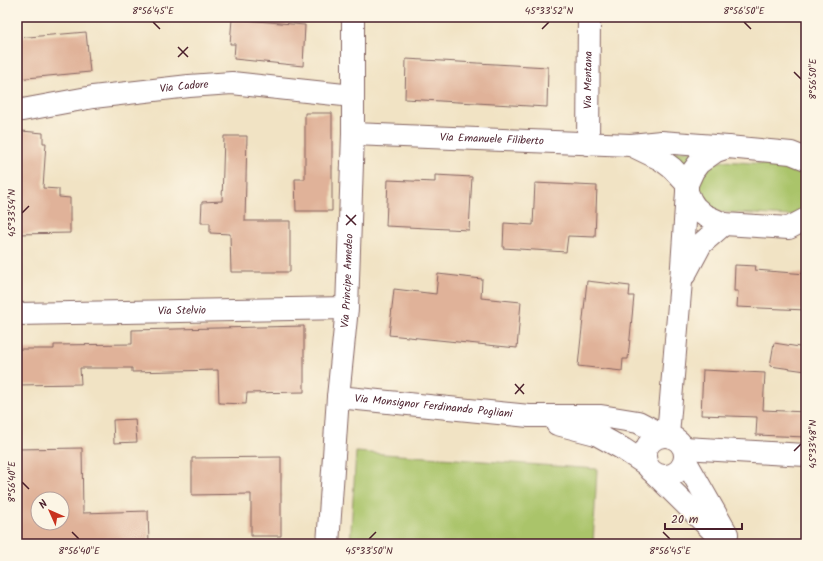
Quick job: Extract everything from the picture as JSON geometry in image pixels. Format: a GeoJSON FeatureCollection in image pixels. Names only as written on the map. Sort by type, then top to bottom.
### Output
{"type":"FeatureCollection","features":[{"type":"Feature","properties":{"kind":"street","name":"Via Principe Amedeo"},"geometry":{"type":"LineString","coordinates":[[328,544],[338,397],[347,308],[353,134],[353,17]]}},
{"type":"Feature","properties":{"kind":"street","name":"Via Mentana"},"geometry":{"type":"LineString","coordinates":[[588,144],[590,17]]}},
{"type":"Feature","properties":{"kind":"street","name":"Via Cadore"},"geometry":{"type":"LineString","coordinates":[[17,111],[93,97],[189,86],[232,83],[353,96]]}},
{"type":"Feature","properties":{"kind":"street","name":"Via Emanuele Filiberto"},"geometry":{"type":"LineString","coordinates":[[353,134],[588,144],[631,145],[660,142],[791,153],[806,159]]}},
{"type":"Feature","properties":{"kind":"street"},"geometry":{"type":"LineString","coordinates":[[631,145],[660,159],[672,168],[687,188],[691,201],[695,207],[704,215],[724,224],[800,225]]}},
{"type":"Feature","properties":{"kind":"street"},"geometry":{"type":"LineString","coordinates":[[728,147],[716,151],[699,163],[693,171],[687,188],[681,281],[675,445],[679,471],[668,476],[651,470],[644,456],[647,446],[653,439],[675,445],[732,544]]}},
{"type":"Feature","properties":{"kind":"street"},"geometry":{"type":"LineString","coordinates":[[681,281],[701,244],[724,224]]}},
{"type":"Feature","properties":{"kind":"street","name":"Via Stelvio"},"geometry":{"type":"LineString","coordinates":[[17,314],[347,308]]}},
{"type":"Feature","properties":{"kind":"street","name":"Via Monsignor Ferdinando Pogliani"},"geometry":{"type":"LineString","coordinates":[[338,397],[529,416],[601,416],[638,422],[675,445],[806,455]]}},
{"type":"Feature","properties":{"kind":"street","name":"Via Monsignor Ferdinando Pogliani"},"geometry":{"type":"LineString","coordinates":[[529,416],[596,434],[623,450],[651,470],[726,544]]}},
{"type":"Feature","properties":{"kind":"green space"},"geometry":{"type":"Polygon","coordinates":[[[705,150],[685,172],[661,152],[705,150]]]}},
{"type":"Feature","properties":{"kind":"green space"},"geometry":{"type":"Polygon","coordinates":[[[723,161],[795,166],[806,172],[806,208],[800,213],[790,216],[720,212],[703,203],[697,186],[699,177],[713,163],[723,161]]]}},
{"type":"Feature","properties":{"kind":"green space"},"geometry":{"type":"Polygon","coordinates":[[[356,452],[597,469],[593,544],[350,544],[356,452]]]}},
{"type":"Feature","properties":{"kind":"building"},"geometry":{"type":"Polygon","coordinates":[[[232,19],[305,25],[303,66],[234,59],[235,44],[230,44],[232,19]]]}},
{"type":"Feature","properties":{"kind":"building"},"geometry":{"type":"Polygon","coordinates":[[[86,32],[90,72],[17,79],[17,38],[86,32]]]}},
{"type":"Feature","properties":{"kind":"building"},"geometry":{"type":"Polygon","coordinates":[[[406,59],[548,67],[547,107],[405,99],[406,59]]]}},
{"type":"Feature","properties":{"kind":"building"},"geometry":{"type":"Polygon","coordinates":[[[305,113],[332,113],[332,211],[296,211],[295,179],[305,179],[305,113]]]}},
{"type":"Feature","properties":{"kind":"building"},"geometry":{"type":"Polygon","coordinates":[[[22,131],[43,133],[43,143],[46,143],[43,188],[59,189],[59,197],[70,198],[70,233],[17,234],[17,135],[21,135],[22,131]]]}},
{"type":"Feature","properties":{"kind":"building"},"geometry":{"type":"Polygon","coordinates":[[[224,136],[247,136],[245,221],[290,221],[290,272],[231,272],[230,234],[210,233],[210,223],[201,223],[202,202],[222,201],[224,136]]]}},
{"type":"Feature","properties":{"kind":"building"},"geometry":{"type":"Polygon","coordinates":[[[435,175],[472,177],[469,230],[386,226],[388,180],[435,182],[435,175]]]}},
{"type":"Feature","properties":{"kind":"building"},"geometry":{"type":"Polygon","coordinates":[[[535,183],[597,186],[595,237],[568,236],[566,252],[503,248],[504,223],[533,225],[535,183]]]}},
{"type":"Feature","properties":{"kind":"building"},"geometry":{"type":"Polygon","coordinates":[[[735,265],[756,266],[755,270],[806,274],[806,310],[737,307],[738,291],[734,291],[735,265]]]}},
{"type":"Feature","properties":{"kind":"building"},"geometry":{"type":"Polygon","coordinates":[[[438,274],[482,279],[481,298],[521,302],[517,348],[389,335],[394,289],[436,294],[438,274]]]}},
{"type":"Feature","properties":{"kind":"building"},"geometry":{"type":"Polygon","coordinates":[[[587,281],[630,286],[629,296],[634,296],[628,359],[623,359],[622,371],[578,366],[587,281]]]}},
{"type":"Feature","properties":{"kind":"building"},"geometry":{"type":"Polygon","coordinates":[[[304,326],[304,392],[247,393],[246,404],[219,403],[218,370],[132,372],[132,368],[80,368],[81,384],[17,385],[17,349],[54,349],[54,345],[132,344],[132,330],[304,326]]]}},
{"type":"Feature","properties":{"kind":"building"},"geometry":{"type":"Polygon","coordinates":[[[774,343],[806,348],[806,371],[770,366],[774,343]]]}},
{"type":"Feature","properties":{"kind":"building"},"geometry":{"type":"Polygon","coordinates":[[[703,370],[765,373],[763,410],[806,412],[806,437],[756,435],[757,417],[701,415],[703,370]]]}},
{"type":"Feature","properties":{"kind":"building"},"geometry":{"type":"Polygon","coordinates":[[[135,419],[137,442],[114,443],[113,420],[135,419]]]}},
{"type":"Feature","properties":{"kind":"building"},"geometry":{"type":"Polygon","coordinates":[[[82,448],[83,513],[148,511],[149,544],[17,544],[17,449],[82,448]]]}},
{"type":"Feature","properties":{"kind":"building"},"geometry":{"type":"Polygon","coordinates":[[[281,457],[281,536],[251,536],[251,494],[192,495],[192,458],[281,457]]]}}]}
